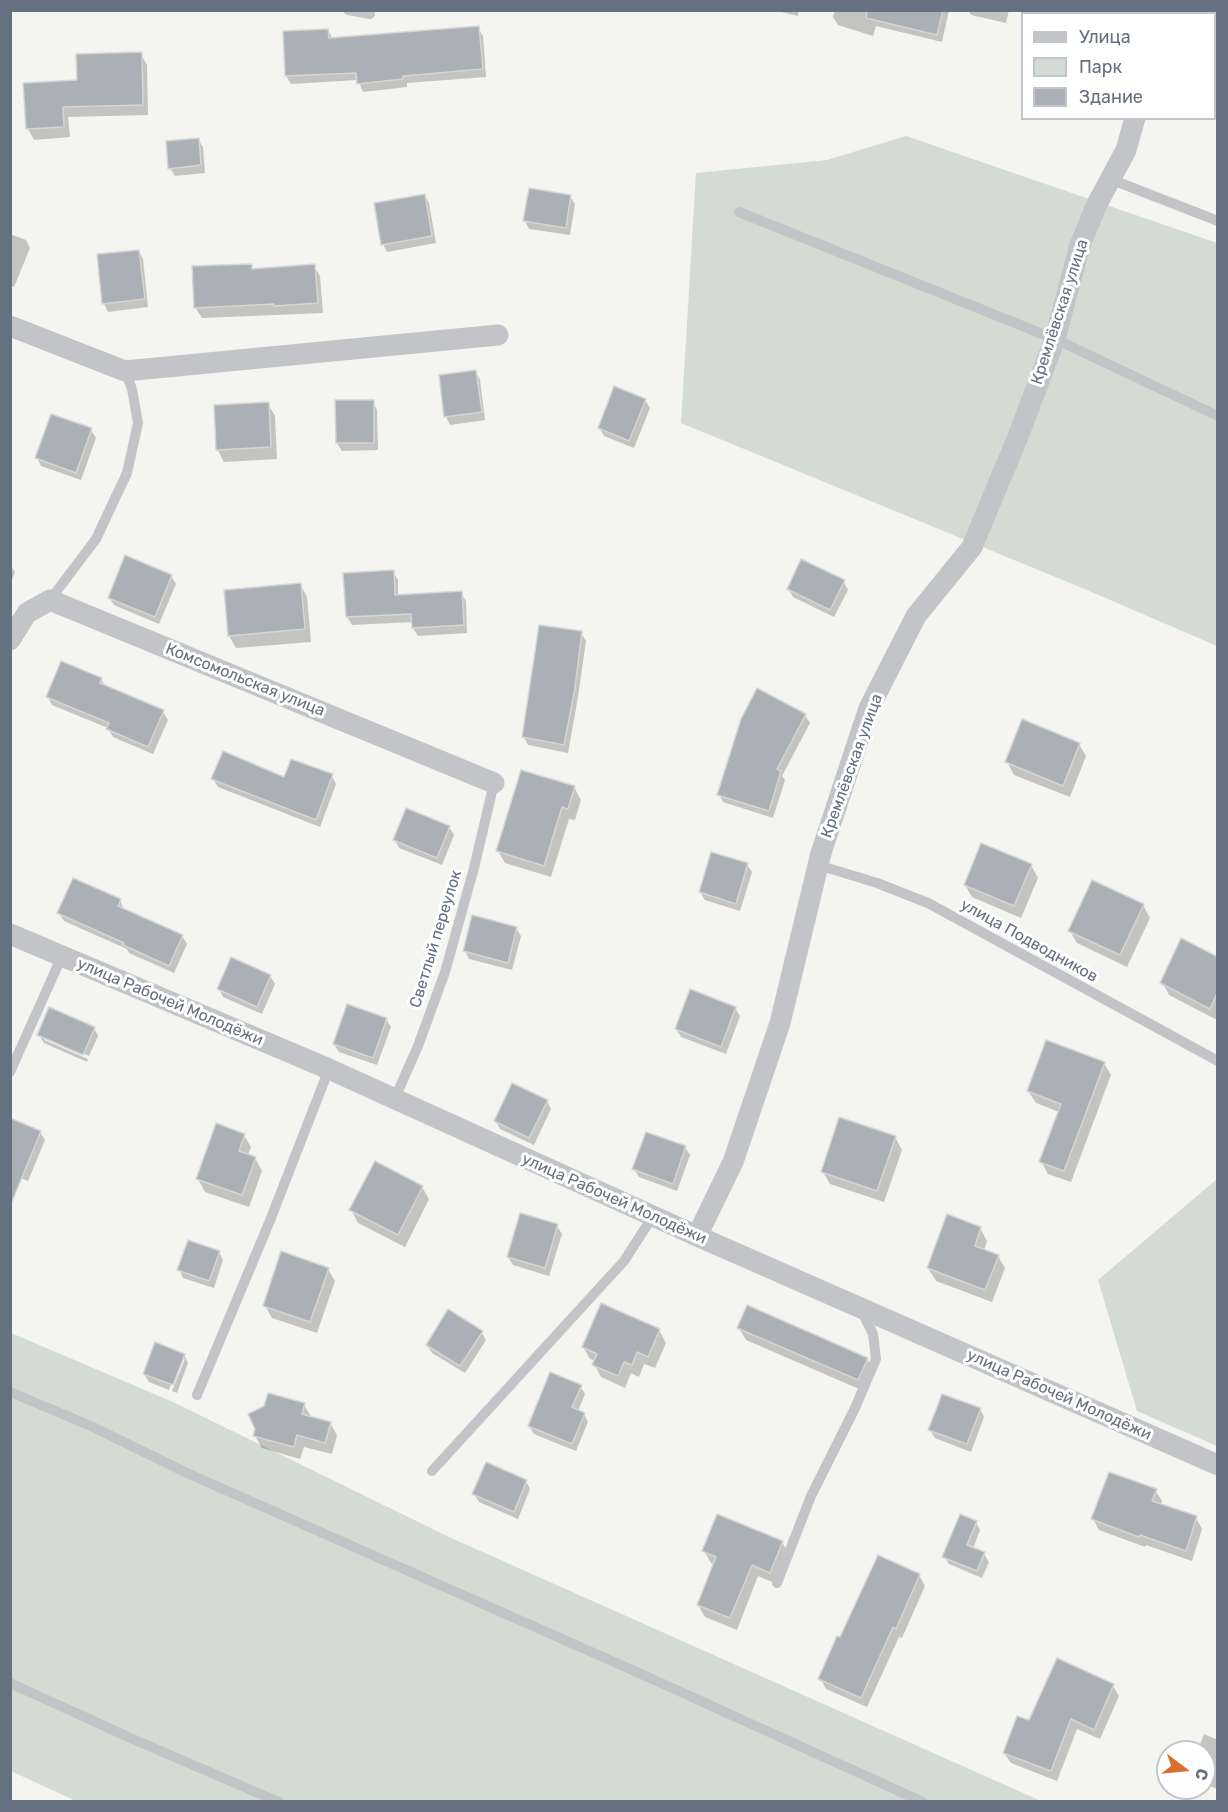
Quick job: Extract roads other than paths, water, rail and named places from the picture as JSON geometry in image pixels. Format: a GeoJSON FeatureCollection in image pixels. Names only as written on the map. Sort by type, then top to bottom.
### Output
{"type":"FeatureCollection","features":[{"type":"Feature","properties":{"kind":"street","name":"Кремлёвская улица"},"geometry":{"type":"LineString","coordinates":[[697,1236],[733,1161],[780,1023],[818,865],[869,708],[916,616],[972,547],[1055,339],[1080,245],[1097,204],[1126,150],[1134,120]]}},
{"type":"Feature","properties":{"kind":"street"},"geometry":{"type":"LineString","coordinates":[[10,326],[125,371],[498,335]]}},
{"type":"Feature","properties":{"kind":"street"},"geometry":{"type":"LineString","coordinates":[[10,640],[27,614],[50,600]]}},
{"type":"Feature","properties":{"kind":"street","name":"Комсомольская улица"},"geometry":{"type":"LineString","coordinates":[[50,600],[494,783]]}},
{"type":"Feature","properties":{"kind":"street","name":"улица Рабочей Молодёжи"},"geometry":{"type":"LineString","coordinates":[[10,934],[329,1069],[697,1236],[1218,1465]]}},
{"type":"Feature","properties":{"kind":"lane"},"geometry":{"type":"LineString","coordinates":[[348,10],[370,14]]}},
{"type":"Feature","properties":{"kind":"lane"},"geometry":{"type":"LineString","coordinates":[[1110,179],[1218,221]]}},
{"type":"Feature","properties":{"kind":"lane"},"geometry":{"type":"LineString","coordinates":[[740,212],[1055,339],[1218,416]]}},
{"type":"Feature","properties":{"kind":"lane"},"geometry":{"type":"LineString","coordinates":[[50,600],[96,539],[127,474],[138,423],[132,389],[125,371]]}},
{"type":"Feature","properties":{"kind":"lane","name":"Светлый переулок"},"geometry":{"type":"LineString","coordinates":[[394,1100],[418,1046],[445,972],[494,783]]}},
{"type":"Feature","properties":{"kind":"lane","name":"улица Подводников"},"geometry":{"type":"LineString","coordinates":[[818,865],[928,903],[1218,1062]]}},
{"type":"Feature","properties":{"kind":"lane"},"geometry":{"type":"LineString","coordinates":[[10,1072],[62,956]]}},
{"type":"Feature","properties":{"kind":"lane"},"geometry":{"type":"LineString","coordinates":[[197,1395],[269,1223],[329,1069]]}},
{"type":"Feature","properties":{"kind":"lane"},"geometry":{"type":"LineString","coordinates":[[432,1471],[624,1261],[653,1216]]}},
{"type":"Feature","properties":{"kind":"lane"},"geometry":{"type":"LineString","coordinates":[[777,1583],[811,1496],[855,1408],[876,1359],[873,1334],[860,1306]]}},
{"type":"Feature","properties":{"kind":"lane"},"geometry":{"type":"LineString","coordinates":[[10,1392],[91,1426],[229,1492],[639,1673],[922,1802]]}},
{"type":"Feature","properties":{"kind":"lane"},"geometry":{"type":"LineString","coordinates":[[10,1683],[279,1802]]}}]}
